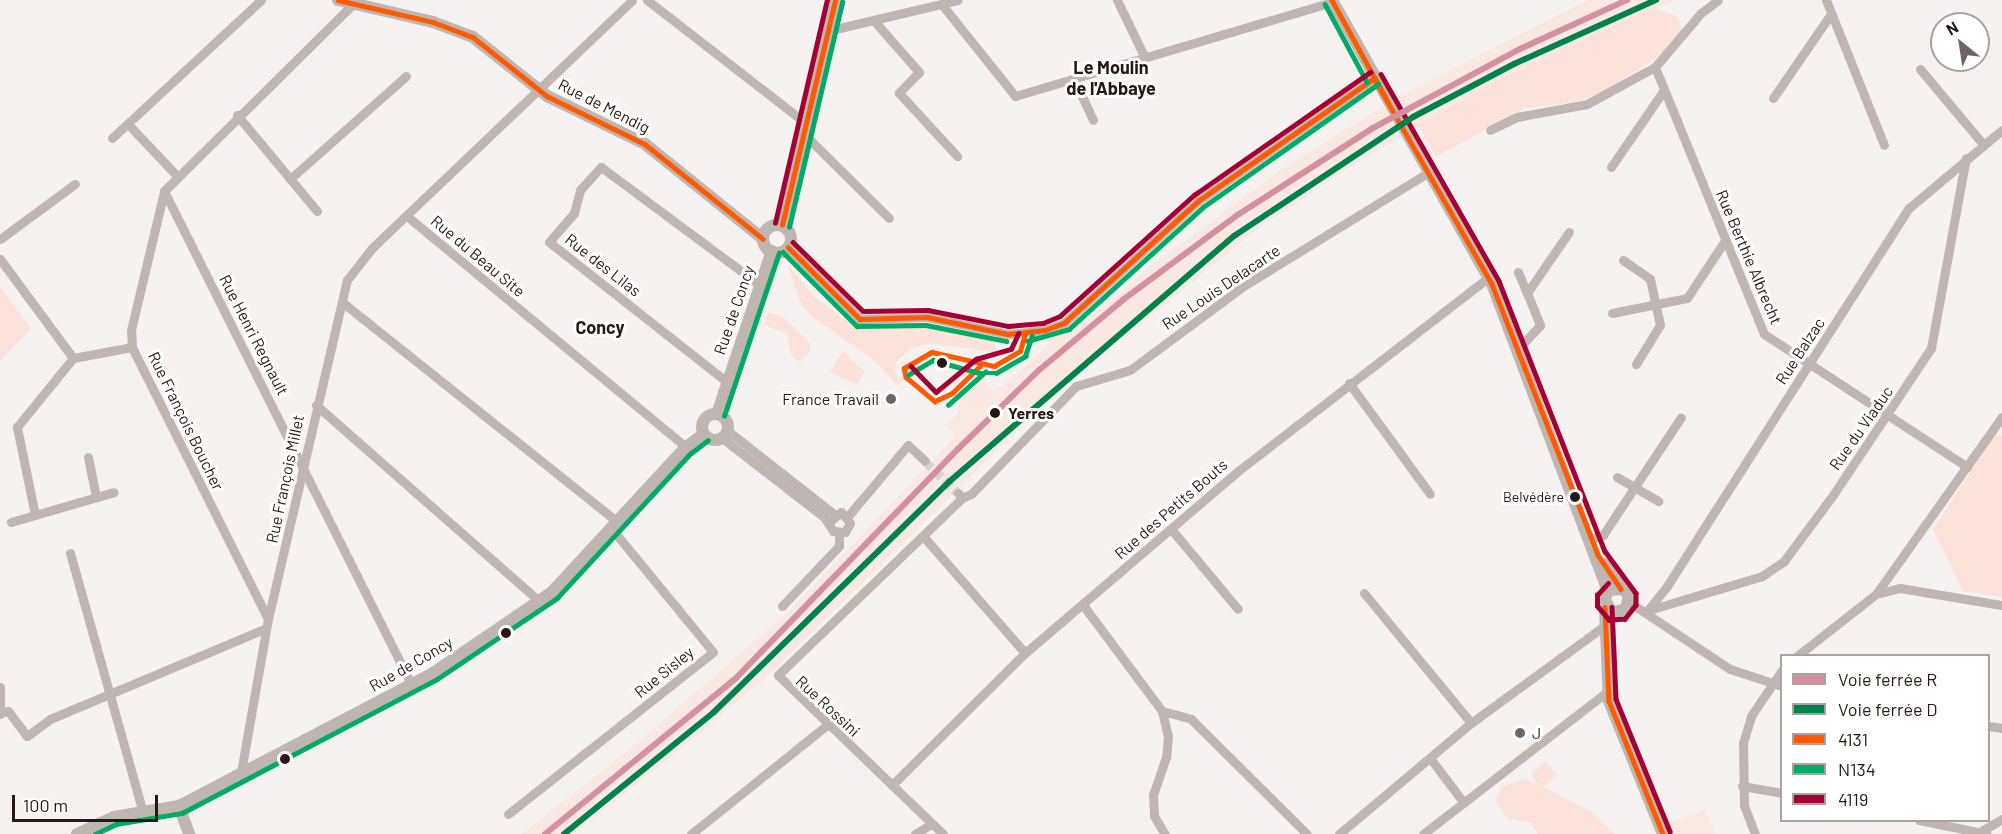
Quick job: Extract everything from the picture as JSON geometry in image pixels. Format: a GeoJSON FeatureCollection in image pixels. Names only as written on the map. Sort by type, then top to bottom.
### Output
{"type":"FeatureCollection","features":[{"type":"Feature","properties":{"kind":"street"},"geometry":{"type":"LineString","coordinates":[[112,138],[261,0]]}},
{"type":"Feature","properties":{"kind":"street","name":"Rue de Mendig"},"geometry":{"type":"LineString","coordinates":[[338,0],[421,19],[462,32],[539,90],[645,144],[763,239]]}},
{"type":"Feature","properties":{"kind":"street","name":"Rue du Beau Site"},"geometry":{"type":"LineString","coordinates":[[632,0],[408,217],[686,447]]}},
{"type":"Feature","properties":{"kind":"street"},"geometry":{"type":"LineString","coordinates":[[647,0],[807,130],[889,218]]}},
{"type":"Feature","properties":{"kind":"street"},"geometry":{"type":"LineString","coordinates":[[831,30],[943,6],[958,0]]}},
{"type":"Feature","properties":{"kind":"street"},"geometry":{"type":"LineString","coordinates":[[1117,0],[1145,58]]}},
{"type":"Feature","properties":{"kind":"street"},"geometry":{"type":"LineString","coordinates":[[1490,130],[1517,117],[1587,104],[1655,67],[1701,13],[1718,0]]}},
{"type":"Feature","properties":{"kind":"street"},"geometry":{"type":"LineString","coordinates":[[1826,0],[1884,145]]}},
{"type":"Feature","properties":{"kind":"street"},"geometry":{"type":"LineString","coordinates":[[782,225],[831,30],[833,1]]}},
{"type":"Feature","properties":{"kind":"street"},"geometry":{"type":"LineString","coordinates":[[943,6],[1015,96],[1332,1],[1377,84],[1489,277],[1598,555],[1615,590],[1629,602],[1647,610],[1730,669],[1780,686]]}},
{"type":"Feature","properties":{"kind":"street"},"geometry":{"type":"LineString","coordinates":[[164,191],[237,115],[353,3]]}},
{"type":"Feature","properties":{"kind":"street"},"geometry":{"type":"LineString","coordinates":[[1773,98],[1831,14]]}},
{"type":"Feature","properties":{"kind":"street"},"geometry":{"type":"LineString","coordinates":[[875,22],[919,72],[899,93],[957,156]]}},
{"type":"Feature","properties":{"kind":"street","name":"Rue Berthie Albrecht"},"geometry":{"type":"LineString","coordinates":[[1655,67],[1724,242],[1764,334],[1967,467]]}},
{"type":"Feature","properties":{"kind":"street"},"geometry":{"type":"LineString","coordinates":[[1920,69],[1983,144]]}},
{"type":"Feature","properties":{"kind":"street"},"geometry":{"type":"LineString","coordinates":[[290,179],[406,76]]}},
{"type":"Feature","properties":{"kind":"street"},"geometry":{"type":"LineString","coordinates":[[1074,79],[1093,120]]}},
{"type":"Feature","properties":{"kind":"street"},"geometry":{"type":"LineString","coordinates":[[782,225],[791,236],[788,247],[860,319],[927,317],[1008,334],[1036,332],[1064,323],[1198,201],[1377,84]]}},
{"type":"Feature","properties":{"kind":"street"},"geometry":{"type":"LineString","coordinates":[[1611,167],[1664,90]]}},
{"type":"Feature","properties":{"kind":"street"},"geometry":{"type":"LineString","coordinates":[[237,115],[317,211]]}},
{"type":"Feature","properties":{"kind":"street"},"geometry":{"type":"LineString","coordinates":[[128,124],[178,177]]}},
{"type":"Feature","properties":{"kind":"street","name":"Rue Balzac"},"geometry":{"type":"LineString","coordinates":[[1647,610],[1668,586],[1909,208],[2002,130]]}},
{"type":"Feature","properties":{"kind":"street","name":"Rue du Viaduc"},"geometry":{"type":"LineString","coordinates":[[1647,610],[1762,576],[1784,561],[1888,415],[1931,348],[1966,158]]}},
{"type":"Feature","properties":{"kind":"street","name":"Rue des Lilas"},"geometry":{"type":"LineString","coordinates":[[727,382],[549,242],[574,213],[580,190],[601,167],[760,286]]}},
{"type":"Feature","properties":{"kind":"street","name":"Rue Louis Delacarte"},"geometry":{"type":"LineString","coordinates":[[960,495],[980,486],[1076,386],[1130,370],[1242,287],[1429,172]]}},
{"type":"Feature","properties":{"kind":"street"},"geometry":{"type":"LineString","coordinates":[[0,239],[75,184]]}},
{"type":"Feature","properties":{"kind":"street","name":"Rue François Boucher"},"geometry":{"type":"LineString","coordinates":[[164,191],[131,330],[132,347],[267,623]]}},
{"type":"Feature","properties":{"kind":"street","name":"Rue Henri Regnault"},"geometry":{"type":"LineString","coordinates":[[164,191],[412,686]]}},
{"type":"Feature","properties":{"kind":"street","name":"Rue François Millet"},"geometry":{"type":"LineString","coordinates":[[241,772],[267,623],[304,468],[316,405],[342,302],[356,266],[408,217]]}},
{"type":"Feature","properties":{"kind":"street"},"geometry":{"type":"LineString","coordinates":[[763,239],[768,228],[782,225]]}},
{"type":"Feature","properties":{"kind":"street"},"geometry":{"type":"LineString","coordinates":[[1527,293],[1569,232]]}},
{"type":"Feature","properties":{"kind":"street","name":"Rue de Concy"},"geometry":{"type":"LineString","coordinates":[[763,239],[772,251]]}},
{"type":"Feature","properties":{"kind":"street"},"geometry":{"type":"LineString","coordinates":[[1612,313],[1687,298],[1724,242]]}},
{"type":"Feature","properties":{"kind":"street","name":"Rue de Concy"},"geometry":{"type":"LineString","coordinates":[[772,251],[788,247]]}},
{"type":"Feature","properties":{"kind":"street","name":"Rue de Concy"},"geometry":{"type":"LineString","coordinates":[[77,834],[102,821],[179,806],[241,772],[412,686],[540,602],[686,447],[704,434],[705,419],[717,414],[772,251]]}},
{"type":"Feature","properties":{"kind":"street"},"geometry":{"type":"LineString","coordinates":[[0,259],[73,358]]}},
{"type":"Feature","properties":{"kind":"street"},"geometry":{"type":"LineString","coordinates":[[1623,260],[1650,279],[1660,325],[1636,364]]}},
{"type":"Feature","properties":{"kind":"street"},"geometry":{"type":"LineString","coordinates":[[1517,350],[1540,325],[1518,272]]}},
{"type":"Feature","properties":{"kind":"street","name":"Rue des Petits Bouts"},"geometry":{"type":"LineString","coordinates":[[892,785],[1025,653],[1349,383],[1489,277]]}},
{"type":"Feature","properties":{"kind":"street"},"geometry":{"type":"LineString","coordinates":[[342,302],[615,525]]}},
{"type":"Feature","properties":{"kind":"street"},"geometry":{"type":"LineString","coordinates":[[35,515],[17,427],[73,358],[132,347]]}},
{"type":"Feature","properties":{"kind":"street"},"geometry":{"type":"LineString","coordinates":[[1349,383],[1430,495]]}},
{"type":"Feature","properties":{"kind":"street"},"geometry":{"type":"LineString","coordinates":[[316,405],[540,602]]}},
{"type":"Feature","properties":{"kind":"street"},"geometry":{"type":"LineString","coordinates":[[717,414],[728,422],[725,435]]}},
{"type":"Feature","properties":{"kind":"street"},"geometry":{"type":"LineString","coordinates":[[1592,539],[1603,535],[1681,417]]}},
{"type":"Feature","properties":{"kind":"street"},"geometry":{"type":"LineString","coordinates":[[1800,654],[1876,594],[2002,417]]}},
{"type":"Feature","properties":{"kind":"street"},"geometry":{"type":"LineString","coordinates":[[704,434],[714,440],[725,435]]}},
{"type":"Feature","properties":{"kind":"street"},"geometry":{"type":"LineString","coordinates":[[725,435],[831,518],[839,534],[839,546],[782,606]]}},
{"type":"Feature","properties":{"kind":"street"},"geometry":{"type":"LineString","coordinates":[[831,518],[848,516],[908,445],[925,461]]}},
{"type":"Feature","properties":{"kind":"street"},"geometry":{"type":"LineString","coordinates":[[88,457],[96,497]]}},
{"type":"Feature","properties":{"kind":"street"},"geometry":{"type":"LineString","coordinates":[[1617,477],[1658,501]]}},
{"type":"Feature","properties":{"kind":"street"},"geometry":{"type":"LineString","coordinates":[[11,522],[114,492]]}},
{"type":"Feature","properties":{"kind":"street","name":"Rue Rossini"},"geometry":{"type":"LineString","coordinates":[[943,834],[780,681],[779,670],[923,536],[960,495]]}},
{"type":"Feature","properties":{"kind":"street"},"geometry":{"type":"LineString","coordinates":[[839,534],[850,526],[848,516]]}},
{"type":"Feature","properties":{"kind":"street","name":"Rue Sisley"},"geometry":{"type":"LineString","coordinates":[[508,814],[713,651],[615,525]]}},
{"type":"Feature","properties":{"kind":"street"},"geometry":{"type":"LineString","coordinates":[[1171,529],[1238,609]]}},
{"type":"Feature","properties":{"kind":"street"},"geometry":{"type":"LineString","coordinates":[[923,536],[1025,653]]}},
{"type":"Feature","properties":{"kind":"street"},"geometry":{"type":"LineString","coordinates":[[70,553],[143,812]]}},
{"type":"Feature","properties":{"kind":"street"},"geometry":{"type":"LineString","coordinates":[[1876,594],[1900,588],[2002,605]]}},
{"type":"Feature","properties":{"kind":"street"},"geometry":{"type":"LineString","coordinates":[[1615,590],[1605,607],[1610,629],[1608,690],[1618,728],[1664,834]]}},
{"type":"Feature","properties":{"kind":"street"},"geometry":{"type":"LineString","coordinates":[[1364,593],[1471,723]]}},
{"type":"Feature","properties":{"kind":"street"},"geometry":{"type":"LineString","coordinates":[[1339,834],[1471,723],[1585,642],[1610,629],[1629,602]]}},
{"type":"Feature","properties":{"kind":"street"},"geometry":{"type":"LineString","coordinates":[[1083,605],[1162,711],[1168,736],[1166,757],[1153,795],[1154,816],[1165,834]]}},
{"type":"Feature","properties":{"kind":"street"},"geometry":{"type":"LineString","coordinates":[[1605,607],[1620,613]]}},
{"type":"Feature","properties":{"kind":"street"},"geometry":{"type":"LineString","coordinates":[[0,687],[2,713],[8,711],[27,736],[50,719],[194,658],[267,623]]}},
{"type":"Feature","properties":{"kind":"street"},"geometry":{"type":"LineString","coordinates":[[1755,834],[1742,786],[1743,743],[1751,716],[1770,683],[1780,672]]}},
{"type":"Feature","properties":{"kind":"street"},"geometry":{"type":"LineString","coordinates":[[1423,834],[1608,690]]}},
{"type":"Feature","properties":{"kind":"street"},"geometry":{"type":"LineString","coordinates":[[1162,711],[1191,719],[1307,834]]}},
{"type":"Feature","properties":{"kind":"street"},"geometry":{"type":"LineString","coordinates":[[691,834],[826,726]]}},
{"type":"Feature","properties":{"kind":"street"},"geometry":{"type":"LineString","coordinates":[[1430,758],[1464,803]]}},
{"type":"Feature","properties":{"kind":"street"},"geometry":{"type":"LineString","coordinates":[[1742,786],[1780,793]]}},
{"type":"Feature","properties":{"kind":"street"},"geometry":{"type":"LineString","coordinates":[[179,806],[189,834]]}},
{"type":"Feature","properties":{"kind":"street"},"geometry":{"type":"LineString","coordinates":[[1928,822],[1981,834],[2002,819]]}},
{"type":"Feature","properties":{"kind":"street"},"geometry":{"type":"LineString","coordinates":[[915,834],[931,824]]}},
{"type":"Feature","properties":{"kind":"shaded area"},"geometry":{"type":"Polygon","coordinates":[[[1588,0],[1675,0],[1489,85],[1343,171],[1251,234],[1049,399],[768,676],[658,767],[573,834],[522,834],[636,744],[787,613],[956,436],[946,425],[958,412],[959,402],[983,380],[993,391],[1003,386],[1051,343],[1050,339],[1070,328],[1073,331],[1148,268],[1285,167],[1400,96],[1588,0]]]}},
{"type":"Feature","properties":{"kind":"shaded area"},"geometry":{"type":"Polygon","coordinates":[[[1652,8],[1678,17],[1682,32],[1665,53],[1601,93],[1576,102],[1525,108],[1436,157],[1418,125],[1489,85],[1652,8]]]}},
{"type":"Feature","properties":{"kind":"shaded area"},"geometry":{"type":"Polygon","coordinates":[[[788,265],[815,297],[859,330],[907,323],[992,340],[999,353],[931,343],[911,348],[897,361],[894,369],[902,382],[898,386],[874,360],[812,317],[800,302],[788,265]]]}},
{"type":"Feature","properties":{"kind":"shaded area"},"geometry":{"type":"Polygon","coordinates":[[[0,287],[31,329],[0,361],[0,287]]]}},
{"type":"Feature","properties":{"kind":"shaded area"},"geometry":{"type":"Polygon","coordinates":[[[768,312],[784,318],[810,343],[810,351],[800,362],[791,355],[787,333],[764,325],[768,312]]]}},
{"type":"Feature","properties":{"kind":"shaded area"},"geometry":{"type":"Polygon","coordinates":[[[843,351],[865,372],[857,385],[830,372],[843,351]]]}},
{"type":"Feature","properties":{"kind":"shaded area"},"geometry":{"type":"Polygon","coordinates":[[[1996,433],[2002,436],[2002,597],[1963,591],[1933,529],[1996,433]]]}},
{"type":"Feature","properties":{"kind":"shaded area"},"geometry":{"type":"Polygon","coordinates":[[[1546,761],[1557,775],[1544,787],[1593,813],[1614,834],[1538,834],[1530,822],[1508,819],[1496,801],[1501,787],[1526,779],[1539,785],[1531,774],[1546,761]]]}},
{"type":"Feature","properties":{"kind":"shaded area"},"geometry":{"type":"Polygon","coordinates":[[[1705,809],[1716,834],[1673,834],[1669,823],[1705,809]]]}},
{"type":"Feature","properties":{"kind":"tunnel"},"geometry":{"type":"LineString","coordinates":[[925,461],[958,493]]}},
{"type":"Feature","properties":{"kind":"rail line","name":"R"},"geometry":{"type":"LineString","coordinates":[[545,834],[736,678],[958,449],[1038,371],[1124,299],[1239,214],[1373,128],[1520,49],[1627,0]]}},
{"type":"Feature","properties":{"kind":"rail line","name":"D"},"geometry":{"type":"LineString","coordinates":[[564,834],[714,712],[950,481],[1234,236],[1413,117],[1514,64],[1656,0]]}},
{"type":"Feature","properties":{"kind":"transit line","name":"4131"},"geometry":{"type":"LineString","coordinates":[[338,0],[433,22],[473,37],[547,96],[645,144],[763,239]]}},
{"type":"Feature","properties":{"kind":"transit line","name":"4119"},"geometry":{"type":"LineString","coordinates":[[775,223],[827,0]]}},
{"type":"Feature","properties":{"kind":"transit line","name":"4131"},"geometry":{"type":"LineString","coordinates":[[782,225],[835,0]]}},
{"type":"Feature","properties":{"kind":"transit line","name":"4131"},"geometry":{"type":"LineString","coordinates":[[1332,0],[1388,102]]}},
{"type":"Feature","properties":{"kind":"transit line","name":"N134"},"geometry":{"type":"LineString","coordinates":[[789,227],[842,2]]}},
{"type":"Feature","properties":{"kind":"transit line","name":"N134"},"geometry":{"type":"LineString","coordinates":[[1325,4],[1367,82]]}},
{"type":"Feature","properties":{"kind":"transit line","name":"4119"},"geometry":{"type":"LineString","coordinates":[[793,242],[863,311],[928,310],[1008,326],[1043,323],[1060,316],[1194,195],[1370,72]]}},
{"type":"Feature","properties":{"kind":"transit line","name":"4119"},"geometry":{"type":"LineString","coordinates":[[1381,74],[1499,281],[1605,551],[1636,593],[1636,605],[1625,619],[1609,620],[1597,606],[1597,595],[1608,583]]}},
{"type":"Feature","properties":{"kind":"transit line","name":"4131"},"geometry":{"type":"LineString","coordinates":[[1374,78],[1492,284],[1598,555],[1621,589]]}},
{"type":"Feature","properties":{"kind":"transit line","name":"4131"},"geometry":{"type":"LineString","coordinates":[[788,247],[860,319],[927,317],[1008,334],[1045,330],[1064,323],[1198,201],[1374,78]]}},
{"type":"Feature","properties":{"kind":"transit line","name":"N134"},"geometry":{"type":"LineString","coordinates":[[1027,341],[1069,329],[1203,207],[1378,84]]}},
{"type":"Feature","properties":{"kind":"transit line","name":"N134"},"geometry":{"type":"LineString","coordinates":[[783,252],[857,326],[926,325],[1006,341]]}},
{"type":"Feature","properties":{"kind":"transit line","name":"N134"},"geometry":{"type":"LineString","coordinates":[[724,416],[779,253]]}},
{"type":"Feature","properties":{"kind":"transit line","name":"4119"},"geometry":{"type":"LineString","coordinates":[[911,366],[936,392],[976,359],[1011,349],[1018,334]]}},
{"type":"Feature","properties":{"kind":"transit line","name":"4131"},"geometry":{"type":"LineString","coordinates":[[904,368],[932,352],[994,366],[1020,351],[1025,334]]}},
{"type":"Feature","properties":{"kind":"transit line","name":"N134"},"geometry":{"type":"LineString","coordinates":[[908,375],[933,360],[979,373],[996,373],[1025,356],[1032,336]]}},
{"type":"Feature","properties":{"kind":"transit line","name":"4131"},"geometry":{"type":"LineString","coordinates":[[904,368],[906,377],[935,401],[952,393],[980,366]]}},
{"type":"Feature","properties":{"kind":"transit line","name":"N134"},"geometry":{"type":"LineString","coordinates":[[948,405],[985,372]]}},
{"type":"Feature","properties":{"kind":"transit line","name":"N134"},"geometry":{"type":"LineString","coordinates":[[95,834],[116,824],[182,813],[437,679],[557,598],[691,453],[708,440]]}},
{"type":"Feature","properties":{"kind":"transit line","name":"4131"},"geometry":{"type":"LineString","coordinates":[[1605,607],[1609,701],[1663,834]]}},
{"type":"Feature","properties":{"kind":"transit line","name":"4119"},"geometry":{"type":"LineString","coordinates":[[1612,607],[1616,699],[1670,831]]}},
{"type":"Feature","properties":{"kind":"place","name":"France Travail"},"geometry":{"type":"Point","coordinates":[891,399]}},
{"type":"Feature","properties":{"kind":"place","name":"Yerres"},"geometry":{"type":"Point","coordinates":[995,413]}},
{"type":"Feature","properties":{"kind":"place","name":"Belvédère"},"geometry":{"type":"Point","coordinates":[1575,497]}},
{"type":"Feature","properties":{"kind":"place","name":"J"},"geometry":{"type":"Point","coordinates":[1520,733]}},
{"type":"Feature","properties":{"kind":"district","name":"Le Moulin de l'Abbaye"},"geometry":{"type":"Point","coordinates":[1111,78]}},
{"type":"Feature","properties":{"kind":"district","name":"Concy"},"geometry":{"type":"Point","coordinates":[600,327]}}]}
